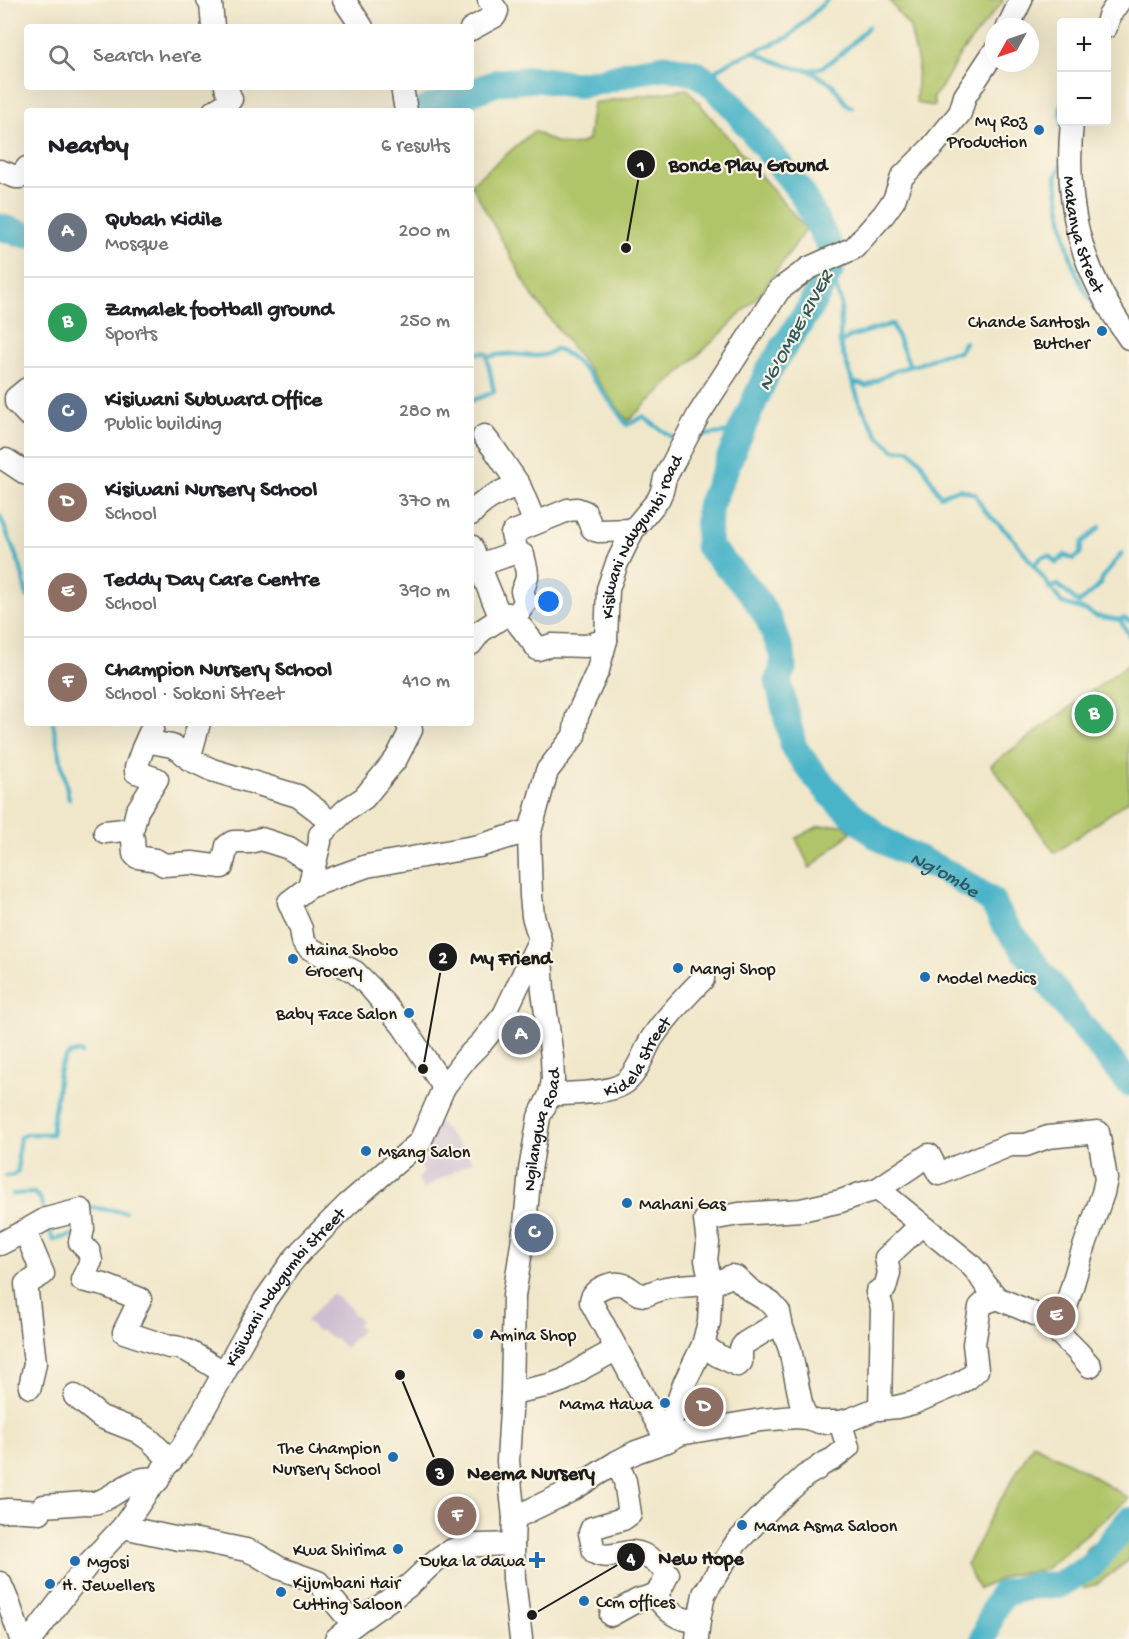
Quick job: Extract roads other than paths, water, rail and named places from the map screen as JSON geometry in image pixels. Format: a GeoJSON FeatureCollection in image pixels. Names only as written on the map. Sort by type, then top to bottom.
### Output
{"type":"FeatureCollection","features":[{"type":"Feature","properties":{"kind":"street"},"geometry":{"type":"LineString","coordinates":[[208,0],[211,3],[213,24]]}},
{"type":"Feature","properties":{"kind":"street"},"geometry":{"type":"LineString","coordinates":[[344,0],[360,24]]}},
{"type":"Feature","properties":{"kind":"street"},"geometry":{"type":"LineString","coordinates":[[474,27],[495,16],[497,11],[489,0]]}},
{"type":"Feature","properties":{"kind":"street"},"geometry":{"type":"LineString","coordinates":[[1012,18],[1021,0]]}},
{"type":"Feature","properties":{"kind":"street","name":"Kisiwani Ndugumbi road"},"geometry":{"type":"LineString","coordinates":[[529,835],[548,771],[574,736],[577,716],[598,670],[606,640],[608,589],[617,562],[633,530],[658,500],[665,478],[699,414],[780,290],[809,267],[854,248],[894,200],[902,177],[932,147],[960,113],[965,96],[985,66]]}},
{"type":"Feature","properties":{"kind":"street"},"geometry":{"type":"LineString","coordinates":[[219,108],[231,99],[227,90]]}},
{"type":"Feature","properties":{"kind":"street"},"geometry":{"type":"LineString","coordinates":[[402,90],[406,108]]}},
{"type":"Feature","properties":{"kind":"street","name":"Makanya Street"},"geometry":{"type":"LineString","coordinates":[[1072,126],[1071,198],[1074,217],[1090,271],[1129,338]]}},
{"type":"Feature","properties":{"kind":"street"},"geometry":{"type":"LineString","coordinates":[[0,171],[16,177],[20,177],[24,172]]}},
{"type":"Feature","properties":{"kind":"street"},"geometry":{"type":"LineString","coordinates":[[24,391],[16,398],[16,402],[24,411]]}},
{"type":"Feature","properties":{"kind":"street"},"geometry":{"type":"LineString","coordinates":[[484,436],[519,485],[535,523]]}},
{"type":"Feature","properties":{"kind":"street"},"geometry":{"type":"LineString","coordinates":[[6,460],[24,472]]}},
{"type":"Feature","properties":{"kind":"street"},"geometry":{"type":"LineString","coordinates":[[474,511],[496,494],[519,485]]}},
{"type":"Feature","properties":{"kind":"street"},"geometry":{"type":"LineString","coordinates":[[474,640],[481,631],[510,616],[526,603],[522,591],[528,580],[527,569],[523,555],[518,555],[512,534],[514,532],[568,510],[577,509],[585,512],[595,530],[633,530]]}},
{"type":"Feature","properties":{"kind":"street"},"geometry":{"type":"LineString","coordinates":[[477,570],[517,552]]}},
{"type":"Feature","properties":{"kind":"street"},"geometry":{"type":"LineString","coordinates":[[477,570],[513,582],[528,580]]}},
{"type":"Feature","properties":{"kind":"street"},"geometry":{"type":"LineString","coordinates":[[477,570],[499,614],[510,616],[538,649],[552,645],[586,646],[606,640]]}},
{"type":"Feature","properties":{"kind":"street"},"geometry":{"type":"LineString","coordinates":[[189,759],[197,726]]}},
{"type":"Feature","properties":{"kind":"street"},"geometry":{"type":"LineString","coordinates":[[309,887],[320,835],[347,809],[364,798],[396,759],[411,730],[409,726]]}},
{"type":"Feature","properties":{"kind":"street"},"geometry":{"type":"LineString","coordinates":[[151,730],[156,743],[172,746],[189,759],[212,770],[298,796],[329,822],[328,826]]}},
{"type":"Feature","properties":{"kind":"street"},"geometry":{"type":"LineString","coordinates":[[130,831],[137,811],[157,779],[136,772],[151,730]]}},
{"type":"Feature","properties":{"kind":"street"},"geometry":{"type":"LineString","coordinates":[[130,831],[134,854],[137,857],[156,860],[164,865],[192,863],[222,867],[227,846],[233,842],[261,839],[289,848],[314,864]]}},
{"type":"Feature","properties":{"kind":"street"},"geometry":{"type":"LineString","coordinates":[[105,832],[130,831]]}},
{"type":"Feature","properties":{"kind":"street"},"geometry":{"type":"LineString","coordinates":[[444,1088],[403,1026],[370,987],[355,972],[314,952],[303,941],[301,929],[289,902],[309,887],[367,866],[478,846],[521,833],[529,835]]}},
{"type":"Feature","properties":{"kind":"street","name":"Ngilangwa Road"},"geometry":{"type":"LineString","coordinates":[[521,1639],[514,1579],[514,1518],[508,1461],[514,1296],[539,1117],[550,1095],[553,1068],[543,991],[540,940],[533,916],[529,835]]}},
{"type":"Feature","properties":{"kind":"street","name":"Kisiwani Ndugumbi Street"},"geometry":{"type":"LineString","coordinates":[[30,1639],[89,1563],[123,1527],[158,1480],[163,1469],[186,1442],[265,1300],[303,1249],[357,1195],[420,1142],[444,1088],[466,1058],[504,1015],[540,940]]}},
{"type":"Feature","properties":{"kind":"street","name":"Kidela Street"},"geometry":{"type":"LineString","coordinates":[[550,1095],[610,1089],[622,1085],[627,1081],[651,1040],[675,1008],[703,979]]}},
{"type":"Feature","properties":{"kind":"street"},"geometry":{"type":"LineString","coordinates":[[666,1440],[684,1384],[703,1345],[709,1322],[711,1283],[706,1260],[708,1243],[705,1220],[739,1214],[801,1210],[841,1201],[878,1189],[929,1155],[939,1174],[1010,1145],[1026,1145],[1048,1137],[1099,1135],[1106,1179],[1103,1193],[1067,1304],[1053,1328]]}},
{"type":"Feature","properties":{"kind":"street"},"geometry":{"type":"LineString","coordinates":[[878,1189],[970,1264],[996,1298],[1044,1318],[1090,1366]]}},
{"type":"Feature","properties":{"kind":"street"},"geometry":{"type":"LineString","coordinates":[[0,1244],[46,1219],[81,1210],[83,1229],[80,1242],[89,1252],[91,1261],[82,1280],[104,1285],[140,1299],[124,1332],[185,1350],[224,1373]]}},
{"type":"Feature","properties":{"kind":"street"},"geometry":{"type":"LineString","coordinates":[[880,1409],[882,1307],[877,1292],[885,1288],[889,1273],[886,1258],[921,1225]]}},
{"type":"Feature","properties":{"kind":"street"},"geometry":{"type":"LineString","coordinates":[[25,1231],[44,1274],[26,1284],[35,1363],[30,1387]]}},
{"type":"Feature","properties":{"kind":"street"},"geometry":{"type":"LineString","coordinates":[[666,1440],[615,1350],[591,1302],[594,1293],[608,1285],[625,1285],[635,1293],[645,1295],[663,1288],[701,1285],[731,1276],[736,1277],[750,1290],[776,1307],[779,1312],[780,1322],[788,1341],[802,1408],[807,1418]]}},
{"type":"Feature","properties":{"kind":"street"},"geometry":{"type":"LineString","coordinates":[[514,1518],[570,1491],[617,1462],[680,1434],[761,1420],[796,1417],[819,1422],[840,1422],[876,1409],[907,1406],[958,1384],[977,1370],[974,1344],[978,1313],[984,1303],[996,1298]]}},
{"type":"Feature","properties":{"kind":"street"},"geometry":{"type":"LineString","coordinates":[[703,1345],[738,1365],[741,1362],[741,1348],[780,1322]]}},
{"type":"Feature","properties":{"kind":"street"},"geometry":{"type":"LineString","coordinates":[[512,1393],[557,1384],[615,1350]]}},
{"type":"Feature","properties":{"kind":"street"},"geometry":{"type":"LineString","coordinates":[[75,1396],[102,1417],[137,1431],[150,1440],[171,1461]]}},
{"type":"Feature","properties":{"kind":"street"},"geometry":{"type":"LineString","coordinates":[[698,1630],[704,1594],[736,1543],[804,1476],[848,1447],[840,1422]]}},
{"type":"Feature","properties":{"kind":"street"},"geometry":{"type":"LineString","coordinates":[[611,1615],[638,1600],[655,1595],[663,1586],[668,1574],[644,1554],[631,1552],[604,1556],[594,1552],[592,1528],[623,1520],[630,1514],[625,1481],[617,1462]]}},
{"type":"Feature","properties":{"kind":"street"},"geometry":{"type":"LineString","coordinates":[[0,1511],[40,1512],[44,1506],[92,1504],[100,1502],[138,1480],[158,1480]]}},
{"type":"Feature","properties":{"kind":"street"},"geometry":{"type":"LineString","coordinates":[[123,1527],[179,1539],[197,1540],[256,1554],[279,1568],[318,1582],[353,1624]]}},
{"type":"Feature","properties":{"kind":"street"},"geometry":{"type":"LineString","coordinates":[[336,1639],[353,1624],[409,1586],[440,1557],[450,1551],[463,1547],[513,1544]]}},
{"type":"Feature","properties":{"kind":"street"},"geometry":{"type":"LineString","coordinates":[[0,1583],[21,1639]]}},
{"type":"Feature","properties":{"kind":"street"},"geometry":{"type":"LineString","coordinates":[[655,1595],[669,1611],[689,1621],[698,1630]]}},
{"type":"Feature","properties":{"kind":"waterway"},"geometry":{"type":"LineString","coordinates":[[709,82],[710,76],[731,61],[789,37],[827,0]]}},
{"type":"Feature","properties":{"kind":"waterway"},"geometry":{"type":"LineString","coordinates":[[755,52],[788,66],[806,70],[815,69],[834,59],[868,27]]}},
{"type":"Feature","properties":{"kind":"waterway","name":"NG'OMBE RIVER"},"geometry":{"type":"LineString","coordinates":[[429,108],[499,82],[537,79],[577,85],[665,67],[695,73],[709,82],[731,104],[801,192],[830,247],[831,269],[809,309],[768,371],[741,431],[709,508],[708,546],[753,594],[768,618],[782,653],[783,668],[778,680],[794,748],[815,776],[837,801],[877,836],[954,876],[992,901],[1003,922],[1074,1016],[1129,1083]]}},
{"type":"Feature","properties":{"kind":"waterway"},"geometry":{"type":"LineString","coordinates":[[807,69],[833,85],[848,106],[852,107]]}},
{"type":"Feature","properties":{"kind":"waterway"},"geometry":{"type":"LineString","coordinates":[[1061,166],[1056,177],[1069,252],[1082,286],[1104,317]]}},
{"type":"Feature","properties":{"kind":"waterway","name":"NG'OMBE RIVER"},"geometry":{"type":"LineString","coordinates":[[0,227],[24,234]]}},
{"type":"Feature","properties":{"kind":"waterway"},"geometry":{"type":"LineString","coordinates":[[831,269],[841,304],[840,343],[860,404],[878,436],[894,450],[910,450],[921,462],[940,496],[959,489],[975,494],[984,510],[1013,538],[1062,603],[1088,611],[1096,616],[1120,620],[1129,635]]}},
{"type":"Feature","properties":{"kind":"waterway"},"geometry":{"type":"LineString","coordinates":[[840,343],[849,337],[892,324],[910,366],[943,354],[959,352],[965,342]]}},
{"type":"Feature","properties":{"kind":"waterway"},"geometry":{"type":"LineString","coordinates":[[474,353],[485,353],[487,357],[508,354],[540,356],[555,349],[574,360],[584,370],[627,425],[643,417],[673,438],[678,438]]}},
{"type":"Feature","properties":{"kind":"waterway"},"geometry":{"type":"LineString","coordinates":[[474,400],[494,392],[487,357]]}},
{"type":"Feature","properties":{"kind":"waterway"},"geometry":{"type":"LineString","coordinates":[[852,382],[867,386],[892,372],[910,366]]}},
{"type":"Feature","properties":{"kind":"waterway"},"geometry":{"type":"LineString","coordinates":[[695,436],[741,431]]}},
{"type":"Feature","properties":{"kind":"waterway"},"geometry":{"type":"LineString","coordinates":[[0,516],[21,568],[24,582]]}},
{"type":"Feature","properties":{"kind":"waterway"},"geometry":{"type":"LineString","coordinates":[[1034,565],[1042,557],[1050,556],[1056,563],[1065,555],[1073,559],[1080,554],[1082,543],[1100,527]]}},
{"type":"Feature","properties":{"kind":"waterway"},"geometry":{"type":"LineString","coordinates":[[1049,588],[1058,585],[1079,603],[1101,584],[1103,577],[1122,553]]}},
{"type":"Feature","properties":{"kind":"waterway"},"geometry":{"type":"LineString","coordinates":[[1120,620],[1123,618],[1129,621]]}},
{"type":"Feature","properties":{"kind":"waterway"},"geometry":{"type":"LineString","coordinates":[[54,726],[69,799]]}},
{"type":"Feature","properties":{"kind":"waterway"},"geometry":{"type":"LineString","coordinates":[[6,1176],[18,1171],[20,1137],[28,1134],[52,1134],[61,1067],[69,1055],[78,1052],[81,1054]]}},
{"type":"Feature","properties":{"kind":"waterway"},"geometry":{"type":"LineString","coordinates":[[13,1194],[34,1193],[40,1198],[45,1214]]}},
{"type":"Feature","properties":{"kind":"waterway"},"geometry":{"type":"LineString","coordinates":[[87,1207],[125,1212]]}},
{"type":"Feature","properties":{"kind":"waterway"},"geometry":{"type":"LineString","coordinates":[[48,1225],[53,1240],[74,1235]]}},
{"type":"Feature","properties":{"kind":"waterway","name":"Ng'ombe"},"geometry":{"type":"LineString","coordinates":[[984,1639],[991,1616],[1002,1594],[1031,1586],[1059,1585],[1091,1566],[1129,1520]]}},
{"type":"Feature","properties":{"kind":"place","name":"My Roz Production"},"geometry":{"type":"Point","coordinates":[1039,130]}},
{"type":"Feature","properties":{"kind":"place","name":"Bonde Play Ground"},"geometry":{"type":"Point","coordinates":[626,248]}},
{"type":"Feature","properties":{"kind":"place","name":"Chande Santosh Butcher"},"geometry":{"type":"Point","coordinates":[1102,331]}},
{"type":"Feature","properties":{"kind":"place","name":"Zamalek football ground"},"geometry":{"type":"Point","coordinates":[1094,714]}},
{"type":"Feature","properties":{"kind":"place","name":"Haina Shobo Grocery"},"geometry":{"type":"Point","coordinates":[293,959]}},
{"type":"Feature","properties":{"kind":"place","name":"Mangi Shop"},"geometry":{"type":"Point","coordinates":[678,968]}},
{"type":"Feature","properties":{"kind":"place","name":"Model Medics"},"geometry":{"type":"Point","coordinates":[925,977]}},
{"type":"Feature","properties":{"kind":"place","name":"Baby Face Salon"},"geometry":{"type":"Point","coordinates":[409,1013]}},
{"type":"Feature","properties":{"kind":"place","name":"Qubah Kidile"},"geometry":{"type":"Point","coordinates":[521,1035]}},
{"type":"Feature","properties":{"kind":"place","name":"My Friend"},"geometry":{"type":"Point","coordinates":[423,1069]}},
{"type":"Feature","properties":{"kind":"place","name":"Msang Salon"},"geometry":{"type":"Point","coordinates":[366,1151]}},
{"type":"Feature","properties":{"kind":"place","name":"Mahani Gas"},"geometry":{"type":"Point","coordinates":[627,1203]}},
{"type":"Feature","properties":{"kind":"place","name":"Kisiwani Subward Office"},"geometry":{"type":"Point","coordinates":[534,1233]}},
{"type":"Feature","properties":{"kind":"place","name":"Teddy Day Care Centre"},"geometry":{"type":"Point","coordinates":[1056,1316]}},
{"type":"Feature","properties":{"kind":"place","name":"Amina Shop"},"geometry":{"type":"Point","coordinates":[478,1334]}},
{"type":"Feature","properties":{"kind":"place","name":"Neema Nursery"},"geometry":{"type":"Point","coordinates":[400,1375]}},
{"type":"Feature","properties":{"kind":"place","name":"Mama Hawa"},"geometry":{"type":"Point","coordinates":[665,1403]}},
{"type":"Feature","properties":{"kind":"place","name":"Kisiwani Nursery School"},"geometry":{"type":"Point","coordinates":[704,1407]}},
{"type":"Feature","properties":{"kind":"place","name":"The Champion Nursery School"},"geometry":{"type":"Point","coordinates":[393,1457]}},
{"type":"Feature","properties":{"kind":"place","name":"Champion Nursery School"},"geometry":{"type":"Point","coordinates":[457,1516]}},
{"type":"Feature","properties":{"kind":"place","name":"Mama Asma Saloon"},"geometry":{"type":"Point","coordinates":[742,1525]}},
{"type":"Feature","properties":{"kind":"place","name":"Kwa Shirima"},"geometry":{"type":"Point","coordinates":[398,1549]}},
{"type":"Feature","properties":{"kind":"place","name":"Duka la dawa"},"geometry":{"type":"Point","coordinates":[537,1560]}},
{"type":"Feature","properties":{"kind":"place","name":"Mgosi"},"geometry":{"type":"Point","coordinates":[75,1561]}},
{"type":"Feature","properties":{"kind":"place","name":"H. Jewellers"},"geometry":{"type":"Point","coordinates":[50,1584]}},
{"type":"Feature","properties":{"kind":"place","name":"Kijumbani Hair Cutting Saloon"},"geometry":{"type":"Point","coordinates":[281,1592]}},
{"type":"Feature","properties":{"kind":"place","name":"Ccm offices"},"geometry":{"type":"Point","coordinates":[584,1601]}},
{"type":"Feature","properties":{"kind":"place","name":"New Hope"},"geometry":{"type":"Point","coordinates":[532,1615]}}]}
